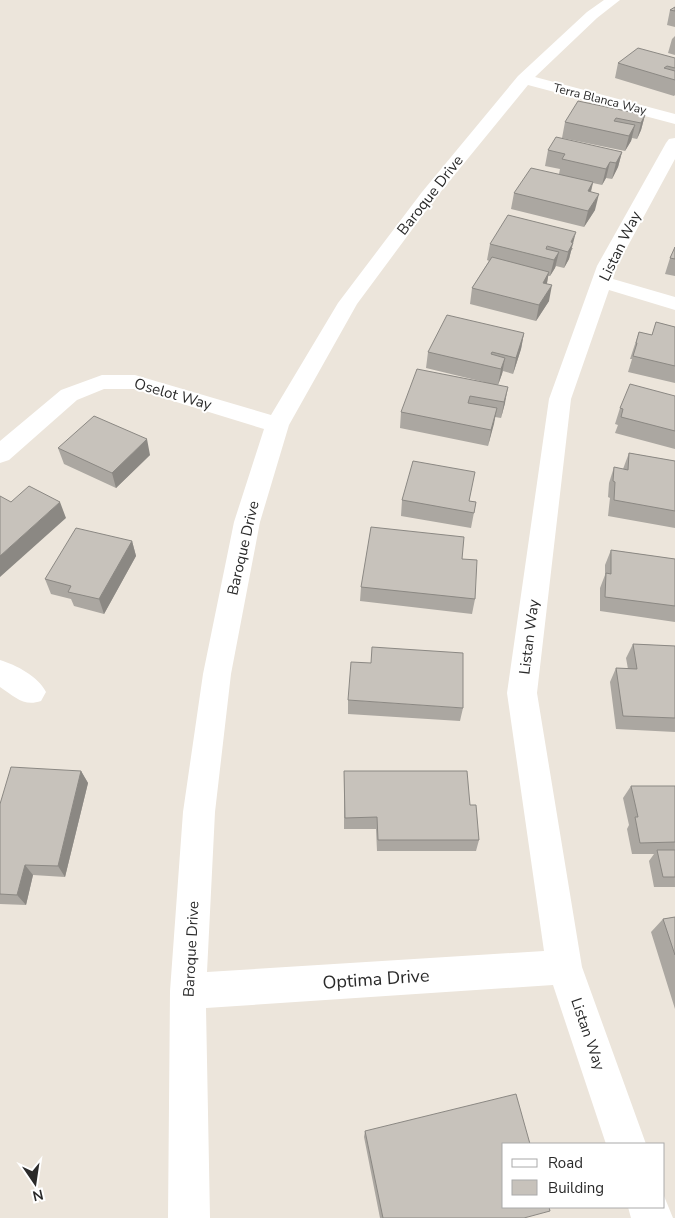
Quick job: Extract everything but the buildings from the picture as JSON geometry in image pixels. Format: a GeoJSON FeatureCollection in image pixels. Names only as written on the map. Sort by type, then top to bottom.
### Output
{"type":"FeatureCollection","features":[{"type":"Feature","properties":{"kind":"street","name":"Baroque Drive"},"geometry":{"type":"LineString","coordinates":[[189,1218],[188,991],[199,812],[217,674],[247,522],[277,425],[348,303],[428,196],[524,80],[592,15],[613,0]]}},
{"type":"Feature","properties":{"kind":"street","name":"Terra Blanca Way"},"geometry":{"type":"LineString","coordinates":[[524,80],[675,119]]}},
{"type":"Feature","properties":{"kind":"street","name":"Listan Way"},"geometry":{"type":"LineString","coordinates":[[626,1143],[564,967],[522,693],[560,399],[612,258],[675,143]]}},
{"type":"Feature","properties":{"kind":"street"},"geometry":{"type":"LineString","coordinates":[[602,282],[675,304]]}},
{"type":"Feature","properties":{"kind":"street","name":"Oselot Way"},"geometry":{"type":"LineString","coordinates":[[0,454],[70,395],[102,382],[135,382],[277,425]]}},
{"type":"Feature","properties":{"kind":"street"},"geometry":{"type":"LineString","coordinates":[[0,672],[30,692]]}},
{"type":"Feature","properties":{"kind":"street","name":"Optima Drive"},"geometry":{"type":"LineString","coordinates":[[188,991],[564,967]]}}]}
